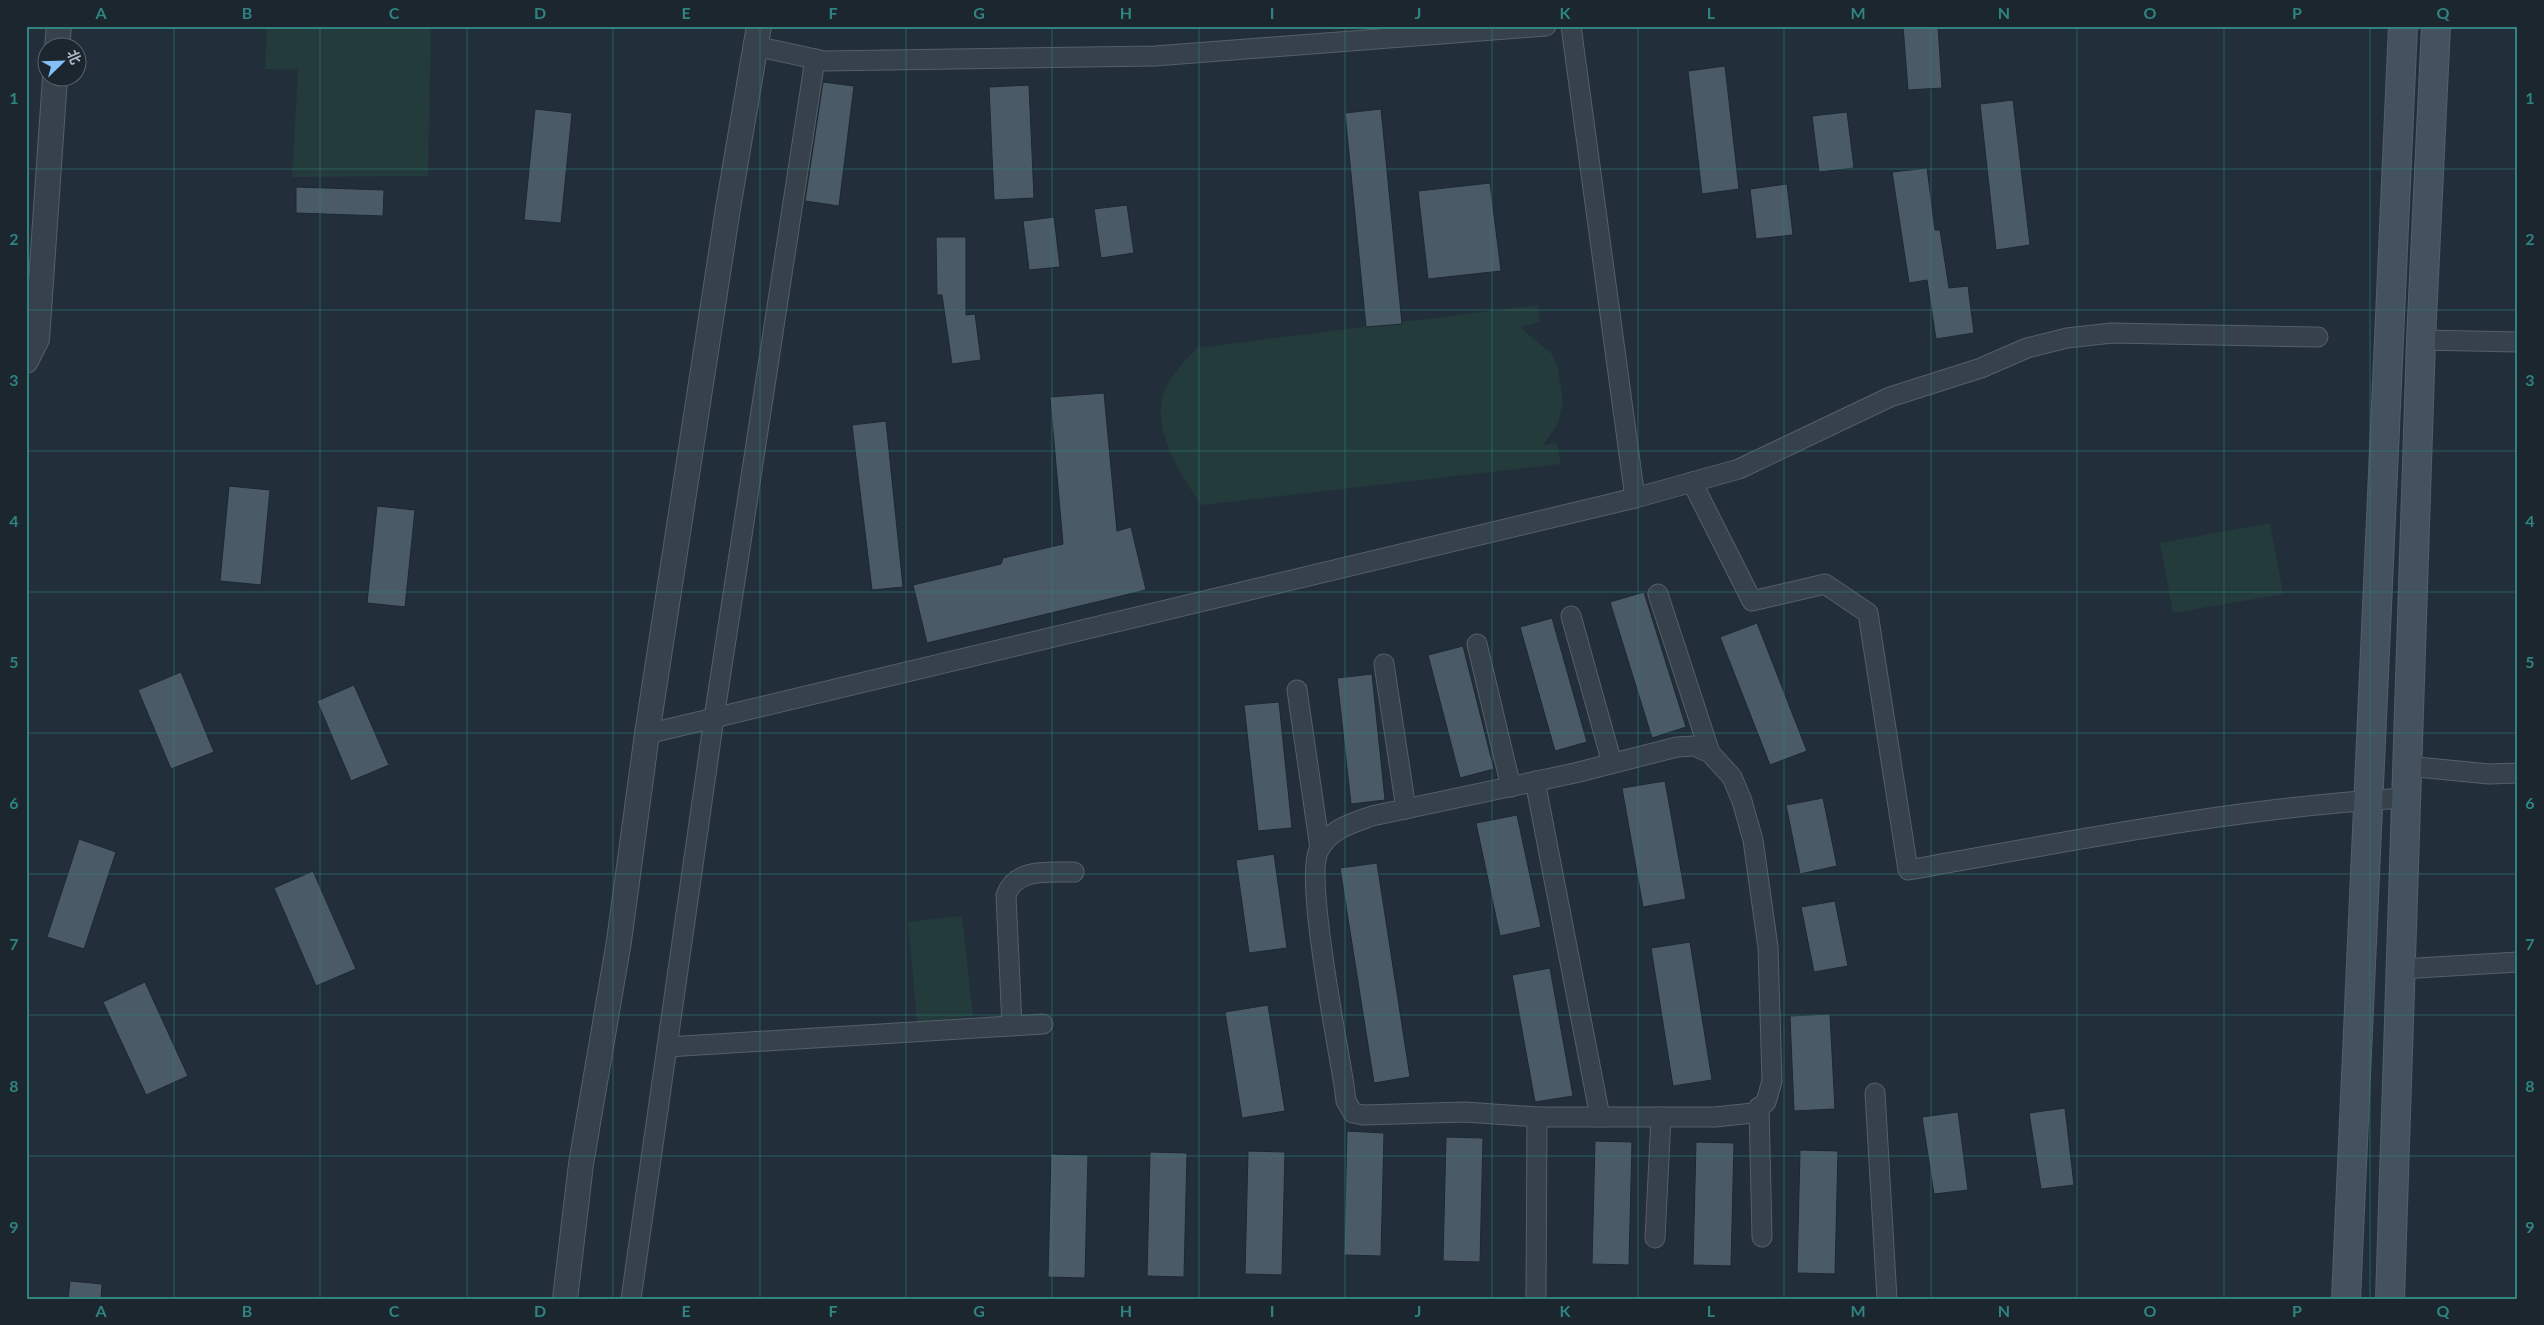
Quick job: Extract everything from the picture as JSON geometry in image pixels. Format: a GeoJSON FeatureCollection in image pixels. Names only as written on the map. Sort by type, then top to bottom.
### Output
{"type":"FeatureCollection","features":[{"type":"Feature","properties":{"kind":"main road"},"geometry":{"type":"LineString","coordinates":[[2346,1299],[2402,26]]}},
{"type":"Feature","properties":{"kind":"main road"},"geometry":{"type":"LineString","coordinates":[[2390,1299],[2421,340],[2436,26]]}},
{"type":"Feature","properties":{"kind":"street"},"geometry":{"type":"LineString","coordinates":[[566,1299],[581,1164],[619,941],[647,734],[728,208],[757,36],[824,61],[1155,56],[1546,26]]}},
{"type":"Feature","properties":{"kind":"street"},"geometry":{"type":"LineString","coordinates":[[1570,26],[1635,498]]}},
{"type":"Feature","properties":{"kind":"street"},"geometry":{"type":"LineString","coordinates":[[631,1299],[714,718],[815,59]]}},
{"type":"Feature","properties":{"kind":"street"},"geometry":{"type":"LineString","coordinates":[[26,361],[36,339],[54,88]]}},
{"type":"Feature","properties":{"kind":"street"},"geometry":{"type":"LineString","coordinates":[[647,734],[1635,498],[1739,469],[1890,397],[1981,368],[2027,348],[2067,338],[2112,333],[2318,337]]}},
{"type":"Feature","properties":{"kind":"street"},"geometry":{"type":"LineString","coordinates":[[2421,340],[2518,342]]}},
{"type":"Feature","properties":{"kind":"street"},"geometry":{"type":"LineString","coordinates":[[1692,482],[1752,601],[1825,584],[1868,613],[1908,870],[2110,835],[2297,807],[2406,798]]}},
{"type":"Feature","properties":{"kind":"street"},"geometry":{"type":"LineString","coordinates":[[1658,594],[1710,753]]}},
{"type":"Feature","properties":{"kind":"street"},"geometry":{"type":"LineString","coordinates":[[1572,616],[1612,763]]}},
{"type":"Feature","properties":{"kind":"street"},"geometry":{"type":"LineString","coordinates":[[1477,644],[1511,786]]}},
{"type":"Feature","properties":{"kind":"street"},"geometry":{"type":"LineString","coordinates":[[1384,664],[1406,809]]}},
{"type":"Feature","properties":{"kind":"street"},"geometry":{"type":"LineString","coordinates":[[1297,690],[1320,848]]}},
{"type":"Feature","properties":{"kind":"street"},"geometry":{"type":"LineString","coordinates":[[1694,746],[1710,753],[1732,776],[1742,801],[1753,840],[1768,947],[1772,1080],[1766,1102],[1753,1112],[1715,1117],[1600,1118],[1537,1117],[1465,1112],[1362,1115],[1353,1113],[1346,1101],[1314,891],[1315,867],[1320,848],[1329,835],[1343,826],[1372,816],[1535,781],[1677,747],[1694,746]]}},
{"type":"Feature","properties":{"kind":"street"},"geometry":{"type":"LineString","coordinates":[[2407,766],[2479,774],[2518,773]]}},
{"type":"Feature","properties":{"kind":"street"},"geometry":{"type":"LineString","coordinates":[[1535,781],[1600,1118]]}},
{"type":"Feature","properties":{"kind":"street"},"geometry":{"type":"LineString","coordinates":[[1012,1026],[1006,895],[1008,890],[1018,878],[1032,874],[1074,872]]}},
{"type":"Feature","properties":{"kind":"street"},"geometry":{"type":"LineString","coordinates":[[2401,969],[2518,962]]}},
{"type":"Feature","properties":{"kind":"street"},"geometry":{"type":"LineString","coordinates":[[667,1047],[1043,1024]]}},
{"type":"Feature","properties":{"kind":"street"},"geometry":{"type":"LineString","coordinates":[[1875,1093],[1887,1299]]}},
{"type":"Feature","properties":{"kind":"street"},"geometry":{"type":"LineString","coordinates":[[1759,1107],[1762,1237]]}},
{"type":"Feature","properties":{"kind":"street"},"geometry":{"type":"LineString","coordinates":[[1536,1299],[1537,1117]]}},
{"type":"Feature","properties":{"kind":"street"},"geometry":{"type":"LineString","coordinates":[[1655,1238],[1661,1117]]}},
{"type":"Feature","properties":{"kind":"green space"},"geometry":{"type":"Polygon","coordinates":[[[267,26],[431,26],[428,176],[292,177],[298,70],[265,69],[267,26]]]}},
{"type":"Feature","properties":{"kind":"green space"},"geometry":{"type":"Polygon","coordinates":[[[1538,305],[1540,322],[1520,327],[1552,354],[1558,369],[1563,402],[1558,424],[1542,446],[1557,443],[1561,464],[1202,505],[1178,468],[1165,439],[1161,409],[1163,395],[1173,375],[1197,348],[1538,305]]]}},
{"type":"Feature","properties":{"kind":"green space"},"geometry":{"type":"Polygon","coordinates":[[[2270,523],[2283,594],[2173,613],[2160,543],[2270,523]]]}},
{"type":"Feature","properties":{"kind":"green space"},"geometry":{"type":"Polygon","coordinates":[[[962,916],[973,1016],[917,1022],[908,922],[962,916]]]}},
{"type":"Feature","properties":{"kind":"building"},"geometry":{"type":"Polygon","coordinates":[[[1903,26],[1938,26],[1942,88],[1908,90],[1903,26]]]}},
{"type":"Feature","properties":{"kind":"building"},"geometry":{"type":"Polygon","coordinates":[[[1725,66],[1739,189],[1702,194],[1688,71],[1725,66]]]}},
{"type":"Feature","properties":{"kind":"building"},"geometry":{"type":"Polygon","coordinates":[[[823,82],[854,86],[839,206],[805,201],[823,82]]]}},
{"type":"Feature","properties":{"kind":"building"},"geometry":{"type":"Polygon","coordinates":[[[1029,85],[1034,198],[994,200],[989,87],[1029,85]]]}},
{"type":"Feature","properties":{"kind":"building"},"geometry":{"type":"Polygon","coordinates":[[[2013,100],[2030,245],[1996,250],[1980,104],[2013,100]]]}},
{"type":"Feature","properties":{"kind":"building"},"geometry":{"type":"Polygon","coordinates":[[[535,109],[572,113],[561,223],[524,220],[535,109]]]}},
{"type":"Feature","properties":{"kind":"building"},"geometry":{"type":"Polygon","coordinates":[[[1381,109],[1402,324],[1366,327],[1345,113],[1381,109]]]}},
{"type":"Feature","properties":{"kind":"building"},"geometry":{"type":"Polygon","coordinates":[[[1847,112],[1854,168],[1819,172],[1812,116],[1847,112]]]}},
{"type":"Feature","properties":{"kind":"building"},"geometry":{"type":"Polygon","coordinates":[[[1927,168],[1935,230],[1940,230],[1949,288],[1968,286],[1974,333],[1936,339],[1927,280],[1909,283],[1892,172],[1927,168]]]}},
{"type":"Feature","properties":{"kind":"building"},"geometry":{"type":"Polygon","coordinates":[[[1490,183],[1501,271],[1428,279],[1418,191],[1490,183]]]}},
{"type":"Feature","properties":{"kind":"building"},"geometry":{"type":"Polygon","coordinates":[[[1787,184],[1793,235],[1756,239],[1750,189],[1787,184]]]}},
{"type":"Feature","properties":{"kind":"building"},"geometry":{"type":"Polygon","coordinates":[[[296,187],[384,190],[383,216],[296,213],[296,187]]]}},
{"type":"Feature","properties":{"kind":"building"},"geometry":{"type":"Polygon","coordinates":[[[1127,205],[1134,253],[1101,258],[1094,209],[1127,205]]]}},
{"type":"Feature","properties":{"kind":"building"},"geometry":{"type":"Polygon","coordinates":[[[1054,217],[1060,267],[1029,270],[1023,221],[1054,217]]]}},
{"type":"Feature","properties":{"kind":"building"},"geometry":{"type":"Polygon","coordinates":[[[936,237],[966,237],[966,315],[975,314],[981,360],[952,364],[942,295],[937,295],[936,237]]]}},
{"type":"Feature","properties":{"kind":"building"},"geometry":{"type":"Polygon","coordinates":[[[1104,393],[1117,531],[1131,527],[1146,590],[927,643],[913,585],[1001,564],[1003,558],[1063,544],[1050,397],[1104,393]]]}},
{"type":"Feature","properties":{"kind":"building"},"geometry":{"type":"Polygon","coordinates":[[[886,421],[903,587],[872,590],[852,425],[886,421]]]}},
{"type":"Feature","properties":{"kind":"building"},"geometry":{"type":"Polygon","coordinates":[[[229,486],[270,490],[261,585],[220,581],[229,486]]]}},
{"type":"Feature","properties":{"kind":"building"},"geometry":{"type":"Polygon","coordinates":[[[377,506],[415,510],[405,607],[367,603],[377,506]]]}},
{"type":"Feature","properties":{"kind":"building"},"geometry":{"type":"Polygon","coordinates":[[[1644,592],[1686,727],[1652,738],[1610,602],[1644,592]]]}},
{"type":"Feature","properties":{"kind":"building"},"geometry":{"type":"Polygon","coordinates":[[[1552,618],[1587,742],[1555,751],[1520,627],[1552,618]]]}},
{"type":"Feature","properties":{"kind":"building"},"geometry":{"type":"Polygon","coordinates":[[[1757,623],[1807,751],[1770,765],[1720,637],[1757,623]]]}},
{"type":"Feature","properties":{"kind":"building"},"geometry":{"type":"Polygon","coordinates":[[[1463,646],[1494,769],[1460,778],[1428,655],[1463,646]]]}},
{"type":"Feature","properties":{"kind":"building"},"geometry":{"type":"Polygon","coordinates":[[[181,672],[214,752],[171,769],[138,690],[181,672]]]}},
{"type":"Feature","properties":{"kind":"building"},"geometry":{"type":"Polygon","coordinates":[[[1372,674],[1385,800],[1351,804],[1337,678],[1372,674]]]}},
{"type":"Feature","properties":{"kind":"building"},"geometry":{"type":"Polygon","coordinates":[[[354,685],[389,765],[351,781],[317,701],[354,685]]]}},
{"type":"Feature","properties":{"kind":"building"},"geometry":{"type":"Polygon","coordinates":[[[1279,702],[1292,828],[1258,831],[1244,705],[1279,702]]]}},
{"type":"Feature","properties":{"kind":"building"},"geometry":{"type":"Polygon","coordinates":[[[1665,781],[1686,899],[1643,907],[1622,788],[1665,781]]]}},
{"type":"Feature","properties":{"kind":"building"},"geometry":{"type":"Polygon","coordinates":[[[1823,798],[1837,866],[1800,874],[1786,805],[1823,798]]]}},
{"type":"Feature","properties":{"kind":"building"},"geometry":{"type":"Polygon","coordinates":[[[1517,815],[1541,927],[1500,936],[1476,823],[1517,815]]]}},
{"type":"Feature","properties":{"kind":"building"},"geometry":{"type":"Polygon","coordinates":[[[79,839],[116,852],[84,949],[47,937],[79,839]]]}},
{"type":"Feature","properties":{"kind":"building"},"geometry":{"type":"Polygon","coordinates":[[[1274,854],[1287,948],[1249,953],[1236,860],[1274,854]]]}},
{"type":"Feature","properties":{"kind":"building"},"geometry":{"type":"Polygon","coordinates":[[[1377,863],[1410,1077],[1374,1083],[1340,868],[1377,863]]]}},
{"type":"Feature","properties":{"kind":"building"},"geometry":{"type":"Polygon","coordinates":[[[313,871],[356,969],[316,986],[274,888],[313,871]]]}},
{"type":"Feature","properties":{"kind":"building"},"geometry":{"type":"Polygon","coordinates":[[[1835,901],[1848,966],[1814,972],[1801,907],[1835,901]]]}},
{"type":"Feature","properties":{"kind":"building"},"geometry":{"type":"Polygon","coordinates":[[[1690,942],[1712,1080],[1673,1086],[1651,948],[1690,942]]]}},
{"type":"Feature","properties":{"kind":"building"},"geometry":{"type":"Polygon","coordinates":[[[1550,968],[1573,1096],[1535,1102],[1512,975],[1550,968]]]}},
{"type":"Feature","properties":{"kind":"building"},"geometry":{"type":"Polygon","coordinates":[[[145,982],[188,1076],[146,1095],[103,1002],[145,982]]]}},
{"type":"Feature","properties":{"kind":"building"},"geometry":{"type":"Polygon","coordinates":[[[1268,1005],[1285,1111],[1242,1118],[1225,1012],[1268,1005]]]}},
{"type":"Feature","properties":{"kind":"building"},"geometry":{"type":"Polygon","coordinates":[[[1830,1014],[1835,1109],[1794,1111],[1790,1016],[1830,1014]]]}},
{"type":"Feature","properties":{"kind":"building"},"geometry":{"type":"Polygon","coordinates":[[[2065,1108],[2074,1185],[2041,1189],[2029,1113],[2065,1108]]]}},
{"type":"Feature","properties":{"kind":"building"},"geometry":{"type":"Polygon","coordinates":[[[1958,1112],[1968,1190],[1934,1194],[1922,1117],[1958,1112]]]}},
{"type":"Feature","properties":{"kind":"building"},"geometry":{"type":"Polygon","coordinates":[[[1347,1131],[1384,1133],[1381,1256],[1344,1255],[1347,1131]]]}},
{"type":"Feature","properties":{"kind":"building"},"geometry":{"type":"Polygon","coordinates":[[[1446,1137],[1483,1138],[1480,1262],[1443,1261],[1446,1137]]]}},
{"type":"Feature","properties":{"kind":"building"},"geometry":{"type":"Polygon","coordinates":[[[1595,1141],[1632,1142],[1629,1265],[1592,1264],[1595,1141]]]}},
{"type":"Feature","properties":{"kind":"building"},"geometry":{"type":"Polygon","coordinates":[[[1696,1142],[1734,1143],[1731,1266],[1693,1265],[1696,1142]]]}},
{"type":"Feature","properties":{"kind":"building"},"geometry":{"type":"Polygon","coordinates":[[[1800,1150],[1838,1151],[1835,1274],[1797,1273],[1800,1150]]]}},
{"type":"Feature","properties":{"kind":"building"},"geometry":{"type":"Polygon","coordinates":[[[1248,1151],[1285,1152],[1282,1275],[1245,1274],[1248,1151]]]}},
{"type":"Feature","properties":{"kind":"building"},"geometry":{"type":"Polygon","coordinates":[[[1150,1152],[1187,1153],[1184,1277],[1147,1276],[1150,1152]]]}},
{"type":"Feature","properties":{"kind":"building"},"geometry":{"type":"Polygon","coordinates":[[[1051,1154],[1088,1155],[1085,1278],[1048,1277],[1051,1154]]]}},
{"type":"Feature","properties":{"kind":"building"},"geometry":{"type":"Polygon","coordinates":[[[70,1281],[102,1284],[101,1299],[68,1299],[70,1281]]]}}]}
